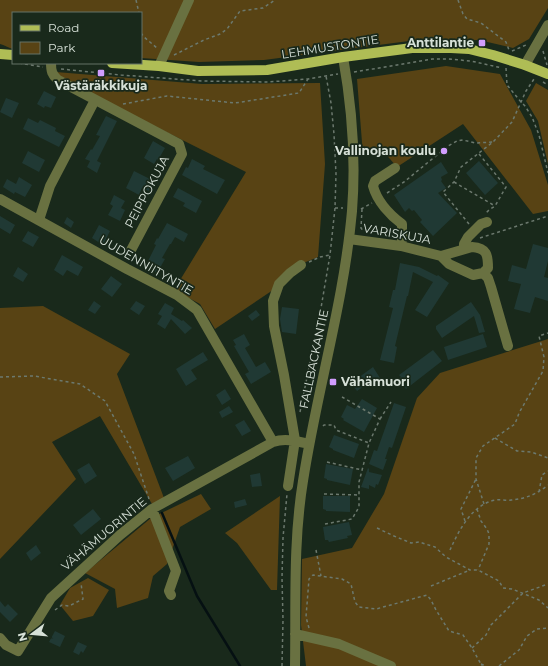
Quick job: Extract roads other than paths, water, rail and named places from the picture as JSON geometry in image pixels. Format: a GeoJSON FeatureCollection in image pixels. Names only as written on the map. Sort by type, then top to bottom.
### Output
{"type":"FeatureCollection","features":[{"type":"Feature","properties":{"kind":"main road","name":"LEHMUSTONTIE"},"geometry":{"type":"LineString","coordinates":[[128,64],[198,70],[267,70],[343,57],[431,47],[469,49],[525,65],[546,73]]}},
{"type":"Feature","properties":{"kind":"main road"},"geometry":{"type":"LineString","coordinates":[[0,54],[12,55]]}},
{"type":"Feature","properties":{"kind":"street"},"geometry":{"type":"LineString","coordinates":[[159,66],[189,0]]}},
{"type":"Feature","properties":{"kind":"street"},"geometry":{"type":"LineString","coordinates":[[525,65],[548,26]]}},
{"type":"Feature","properties":{"kind":"street","name":"FALLBACKANTIE"},"geometry":{"type":"LineString","coordinates":[[294,666],[295,579],[301,494],[309,444],[342,285],[352,209],[354,160],[351,111],[343,57]]}},
{"type":"Feature","properties":{"kind":"street"},"geometry":{"type":"LineString","coordinates":[[39,220],[50,186],[95,100],[53,76],[51,64]]}},
{"type":"Feature","properties":{"kind":"street","name":"PEIPPOKUJA"},"geometry":{"type":"LineString","coordinates":[[95,100],[179,144],[182,154],[130,252]]}},
{"type":"Feature","properties":{"kind":"street"},"geometry":{"type":"LineString","coordinates":[[395,168],[375,181],[373,186],[378,199],[393,217],[402,224],[401,246]]}},
{"type":"Feature","properties":{"kind":"street","name":"UUDENNIITYNTIE"},"geometry":{"type":"LineString","coordinates":[[0,199],[177,295],[197,310],[273,442]]}},
{"type":"Feature","properties":{"kind":"street"},"geometry":{"type":"LineString","coordinates":[[464,249],[464,244],[468,237],[486,218]]}},
{"type":"Feature","properties":{"kind":"street","name":"VARISKUJA"},"geometry":{"type":"LineString","coordinates":[[349,239],[401,246],[441,256]]}},
{"type":"Feature","properties":{"kind":"street"},"geometry":{"type":"LineString","coordinates":[[472,247],[485,251],[488,257],[488,268],[483,273],[473,275],[449,264],[441,256],[464,249],[472,247]]}},
{"type":"Feature","properties":{"kind":"street"},"geometry":{"type":"LineString","coordinates":[[288,486],[295,440],[274,326],[273,301],[279,284],[290,273],[302,265]]}},
{"type":"Feature","properties":{"kind":"street"},"geometry":{"type":"LineString","coordinates":[[483,273],[488,278],[490,283],[508,346]]}},
{"type":"Feature","properties":{"kind":"street"},"geometry":{"type":"LineString","coordinates":[[273,442],[280,440],[295,440],[309,444]]}},
{"type":"Feature","properties":{"kind":"street","name":"VÄHÄMUORINTIE"},"geometry":{"type":"LineString","coordinates":[[0,638],[6,645],[18,650],[51,598],[152,509],[273,442]]}},
{"type":"Feature","properties":{"kind":"street"},"geometry":{"type":"LineString","coordinates":[[152,509],[176,571],[169,591],[171,595]]}},
{"type":"Feature","properties":{"kind":"street"},"geometry":{"type":"LineString","coordinates":[[295,634],[339,644],[391,666]]}},
{"type":"Feature","properties":{"kind":"waterway"},"geometry":{"type":"LineString","coordinates":[[162,513],[197,596],[240,666]]}},
{"type":"Feature","properties":{"kind":"place","name":"Anttilantie"},"geometry":{"type":"Point","coordinates":[482,43]}},
{"type":"Feature","properties":{"kind":"place","name":"Västäräkkikuja"},"geometry":{"type":"Point","coordinates":[101,73]}},
{"type":"Feature","properties":{"kind":"place","name":"Vallinojan koulu"},"geometry":{"type":"Point","coordinates":[444,151]}},
{"type":"Feature","properties":{"kind":"place","name":"Vähämuori"},"geometry":{"type":"Point","coordinates":[333,382]}}]}
